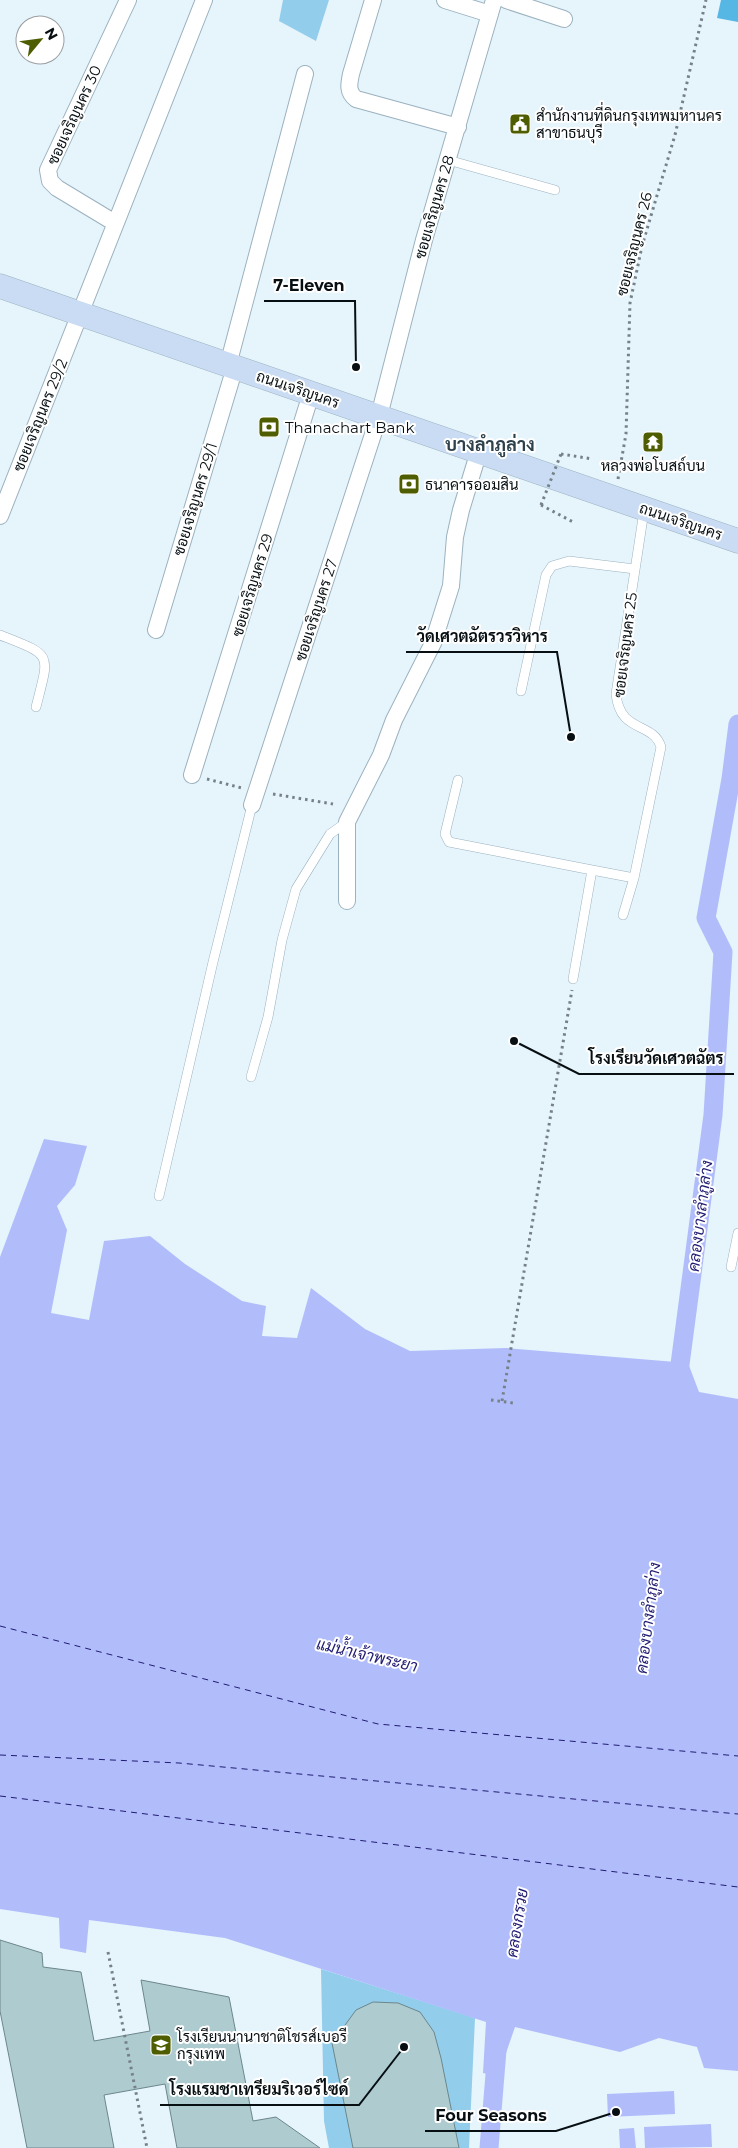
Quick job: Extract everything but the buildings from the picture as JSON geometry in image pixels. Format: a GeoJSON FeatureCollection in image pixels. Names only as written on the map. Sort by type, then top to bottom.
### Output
{"type":"FeatureCollection","features":[{"type":"Feature","properties":{"kind":"main road","name":"ถนนเจริญนคร"},"geometry":{"type":"LineString","coordinates":[[0,286],[734,540]]}},
{"type":"Feature","properties":{"kind":"street","name":"ซอยเจริญนคร 30"},"geometry":{"type":"LineString","coordinates":[[115,223],[57,188],[50,181],[48,170],[128,0]]}},
{"type":"Feature","properties":{"kind":"street"},"geometry":{"type":"LineString","coordinates":[[80,314],[204,0]]}},
{"type":"Feature","properties":{"kind":"street"},"geometry":{"type":"LineString","coordinates":[[373,0],[351,74],[349,86],[352,96],[356,99],[458,128]]}},
{"type":"Feature","properties":{"kind":"street"},"geometry":{"type":"LineString","coordinates":[[445,0],[492,7]]}},
{"type":"Feature","properties":{"kind":"street"},"geometry":{"type":"LineString","coordinates":[[506,0],[564,19]]}},
{"type":"Feature","properties":{"kind":"street","name":"ซอยเจริญนคร 28"},"geometry":{"type":"LineString","coordinates":[[379,416],[424,240],[492,7]]}},
{"type":"Feature","properties":{"kind":"street","name":"ซอยเจริญนคร 29/1"},"geometry":{"type":"LineString","coordinates":[[156,630],[231,366],[305,74]]}},
{"type":"Feature","properties":{"kind":"street","name":"ซอยเจริญนคร 29/2"},"geometry":{"type":"LineString","coordinates":[[0,516],[80,314]]}},
{"type":"Feature","properties":{"kind":"street","name":"ซอยเจริญนคร 29"},"geometry":{"type":"LineString","coordinates":[[192,775],[311,394]]}},
{"type":"Feature","properties":{"kind":"street","name":"ซอยเจริญนคร 27"},"geometry":{"type":"LineString","coordinates":[[252,804],[379,416]]}},
{"type":"Feature","properties":{"kind":"street"},"geometry":{"type":"LineString","coordinates":[[347,901],[347,822],[381,755],[394,720],[433,643],[451,586],[455,537],[461,510],[480,451]]}},
{"type":"Feature","properties":{"kind":"lane"},"geometry":{"type":"LineString","coordinates":[[448,160],[555,190]]}},
{"type":"Feature","properties":{"kind":"lane","name":"ซอยเจริญนคร 25"},"geometry":{"type":"LineString","coordinates":[[623,914],[634,878],[661,747],[656,736],[626,720],[617,704],[616,694],[644,509]]}},
{"type":"Feature","properties":{"kind":"lane"},"geometry":{"type":"LineString","coordinates":[[521,691],[546,575],[552,566],[569,561],[635,569]]}},
{"type":"Feature","properties":{"kind":"lane"},"geometry":{"type":"LineString","coordinates":[[0,635],[35,649],[44,657],[47,666],[36,707]]}},
{"type":"Feature","properties":{"kind":"lane"},"geometry":{"type":"LineString","coordinates":[[458,780],[445,834],[449,842],[634,878]]}},
{"type":"Feature","properties":{"kind":"lane"},"geometry":{"type":"LineString","coordinates":[[159,1196],[252,804]]}},
{"type":"Feature","properties":{"kind":"lane"},"geometry":{"type":"LineString","coordinates":[[251,1077],[268,1018],[282,940],[296,889],[330,834],[347,822]]}},
{"type":"Feature","properties":{"kind":"lane"},"geometry":{"type":"LineString","coordinates":[[573,979],[592,870]]}},
{"type":"Feature","properties":{"kind":"lane"},"geometry":{"type":"LineString","coordinates":[[731,1266],[738,1233]]}},
{"type":"Feature","properties":{"kind":"path","name":"ซอยเจริญนคร 26"},"geometry":{"type":"LineString","coordinates":[[614,498],[626,434],[630,303],[642,246],[675,135],[706,0]]}},
{"type":"Feature","properties":{"kind":"path"},"geometry":{"type":"LineString","coordinates":[[575,523],[541,505],[561,454],[593,459]]}},
{"type":"Feature","properties":{"kind":"path"},"geometry":{"type":"LineString","coordinates":[[502,1401],[573,979]]}},
{"type":"Feature","properties":{"kind":"path"},"geometry":{"type":"LineString","coordinates":[[491,1400],[513,1403]]}},
{"type":"Feature","properties":{"kind":"path"},"geometry":{"type":"LineString","coordinates":[[108,1952],[147,2148]]}},
{"type":"Feature","properties":{"kind":"shaded area"},"geometry":{"type":"Polygon","coordinates":[[[283,0],[329,0],[316,41],[279,21],[283,0]]]}},
{"type":"Feature","properties":{"kind":"shaded area"},"geometry":{"type":"Polygon","coordinates":[[[721,0],[738,0],[738,22],[717,18],[721,0]]]}},
{"type":"Feature","properties":{"kind":"shaded area"},"geometry":{"type":"Polygon","coordinates":[[[321,1969],[475,2018],[469,2148],[329,2148],[324,2121],[321,1969]]]}},
{"type":"Feature","properties":{"kind":"water","name":"แม่น้ำเจ้าพระยา"},"geometry":{"type":"Polygon","coordinates":[[[44,1139],[87,1146],[75,1185],[57,1206],[67,1230],[51,1313],[89,1320],[104,1241],[150,1236],[185,1264],[242,1301],[266,1306],[262,1336],[297,1338],[311,1288],[365,1329],[410,1351],[506,1348],[688,1363],[699,1392],[738,1399],[738,2071],[704,2068],[697,2047],[659,2038],[620,2052],[515,2027],[498,2076],[483,2073],[486,2022],[225,1938],[89,1920],[86,1953],[60,1948],[59,1918],[0,1909],[0,1257],[44,1139]]]}},
{"type":"Feature","properties":{"kind":"water"},"geometry":{"type":"Polygon","coordinates":[[[674,2091],[675,2114],[608,2117],[607,2094],[674,2091]]]}},
{"type":"Feature","properties":{"kind":"water"},"geometry":{"type":"Polygon","coordinates":[[[711,2124],[712,2147],[645,2148],[644,2127],[711,2124]]]}},
{"type":"Feature","properties":{"kind":"water"},"geometry":{"type":"Polygon","coordinates":[[[634,2128],[636,2148],[620,2148],[619,2129],[634,2128]]]}},
{"type":"Feature","properties":{"kind":"waterway","name":"คลองบางลำภูล่าง"},"geometry":{"type":"LineString","coordinates":[[677,1387],[713,1115],[723,952],[706,918],[731,779],[738,724]]}},
{"type":"Feature","properties":{"kind":"waterway","name":"คลองกรวย"},"geometry":{"type":"LineString","coordinates":[[489,2148],[497,2050]]}},
{"type":"Feature","properties":{"kind":"ferry route"},"geometry":{"type":"LineString","coordinates":[[0,1626],[378,1724],[738,1756]]}},
{"type":"Feature","properties":{"kind":"ferry route"},"geometry":{"type":"LineString","coordinates":[[0,1755],[179,1763],[738,1814]]}},
{"type":"Feature","properties":{"kind":"ferry route"},"geometry":{"type":"LineString","coordinates":[[0,1796],[738,1887]]}},
{"type":"Feature","properties":{"kind":"place","name":"สํานักงานที่ดินกรุงเทพมหานคร สาขาธนบุรี"},"geometry":{"type":"Point","coordinates":[520,124]}},
{"type":"Feature","properties":{"kind":"place","name":"7-Eleven"},"geometry":{"type":"Point","coordinates":[356,367]}},
{"type":"Feature","properties":{"kind":"place","name":"Thanachart Bank"},"geometry":{"type":"Point","coordinates":[269,427]}},
{"type":"Feature","properties":{"kind":"place","name":"หลวงพ่อโบสถ์บน"},"geometry":{"type":"Point","coordinates":[653,442]}},
{"type":"Feature","properties":{"kind":"place","name":"ธนาคารออมสิน"},"geometry":{"type":"Point","coordinates":[409,484]}},
{"type":"Feature","properties":{"kind":"place","name":"วัดเศวตฉัตรวรวิหาร"},"geometry":{"type":"Point","coordinates":[571,737]}},
{"type":"Feature","properties":{"kind":"place","name":"โรงเรียนวัดเศวตฉัตร"},"geometry":{"type":"Point","coordinates":[514,1041]}},
{"type":"Feature","properties":{"kind":"place","name":"โรงเรียนนานาชาติโชรส์เบอรี กรุงเทพ"},"geometry":{"type":"Point","coordinates":[161,2045]}},
{"type":"Feature","properties":{"kind":"place","name":"โรงแรมชาเทรียมริเวอร์ไซด์"},"geometry":{"type":"Point","coordinates":[404,2047]}},
{"type":"Feature","properties":{"kind":"place","name":"Four Seasons"},"geometry":{"type":"Point","coordinates":[616,2112]}},
{"type":"Feature","properties":{"kind":"district","name":"บางลำภูล่าง"},"geometry":{"type":"Point","coordinates":[490,445]}}]}
